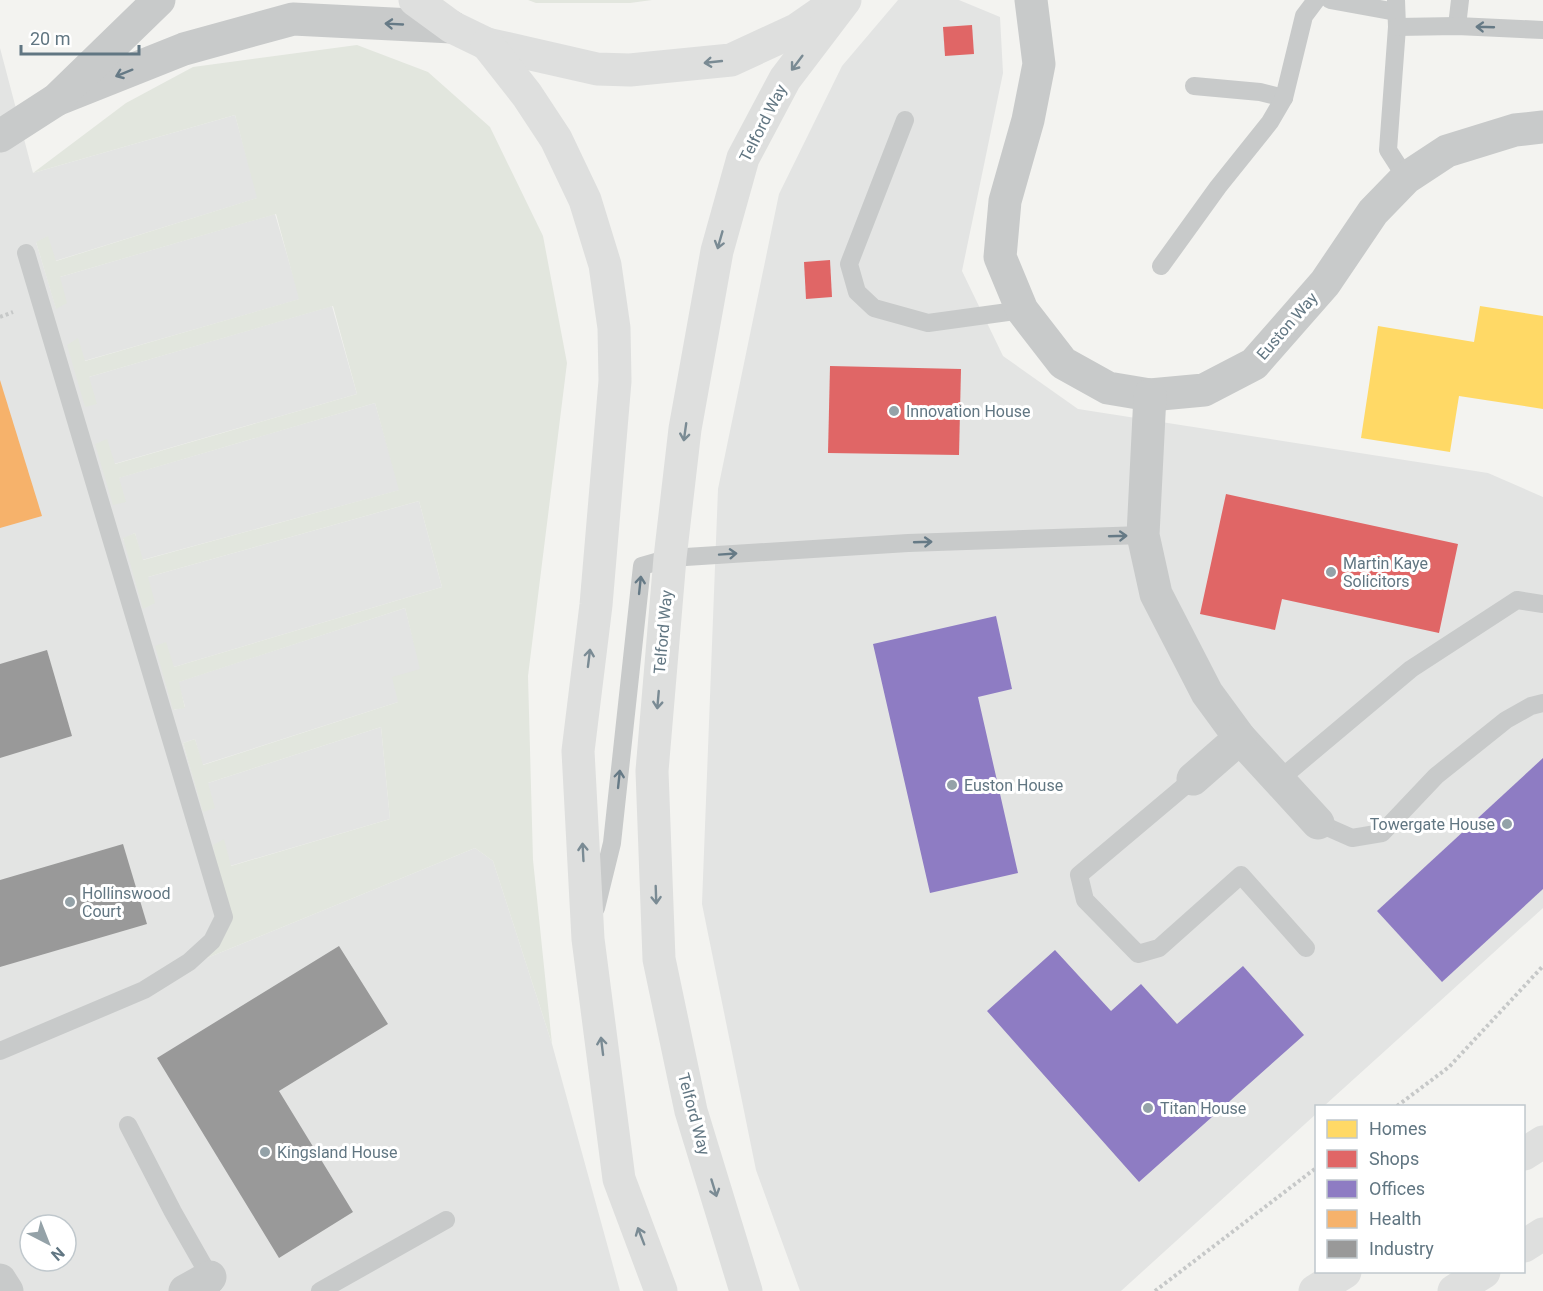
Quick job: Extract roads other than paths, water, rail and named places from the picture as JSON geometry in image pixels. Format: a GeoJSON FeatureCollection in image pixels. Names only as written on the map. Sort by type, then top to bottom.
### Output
{"type":"FeatureCollection","features":[{"type":"Feature","properties":{"kind":"main road"},"geometry":{"type":"LineString","coordinates":[[415,0],[452,27],[487,44],[597,69],[630,70],[731,60],[796,30],[839,0]]}},
{"type":"Feature","properties":{"kind":"main road","name":"Telford Way"},"geometry":{"type":"LineString","coordinates":[[746,1291],[691,1111],[659,959],[651,771],[670,558],[685,429],[717,251],[743,158],[784,79],[845,0]]}},
{"type":"Feature","properties":{"kind":"main road"},"geometry":{"type":"LineString","coordinates":[[487,44],[527,95],[556,139],[585,200],[605,265],[614,328],[615,381],[596,605],[578,751],[588,939],[619,1179],[661,1291]]}},
{"type":"Feature","properties":{"kind":"main road"},"geometry":{"type":"LineString","coordinates":[[1525,1153],[1543,1142]]}},
{"type":"Feature","properties":{"kind":"main road"},"geometry":{"type":"LineString","coordinates":[[1525,1245],[1543,1234]]}},
{"type":"Feature","properties":{"kind":"main road"},"geometry":{"type":"LineString","coordinates":[[1315,1291],[1343,1273]]}},
{"type":"Feature","properties":{"kind":"main road"},"geometry":{"type":"LineString","coordinates":[[1454,1291],[1482,1273]]}},
{"type":"Feature","properties":{"kind":"street"},"geometry":{"type":"LineString","coordinates":[[56,100],[159,0]]}},
{"type":"Feature","properties":{"kind":"street","name":"Euston Way"},"geometry":{"type":"LineString","coordinates":[[1028,4],[1039,64],[1028,120],[1005,201],[1000,257],[1022,310],[1063,363],[1108,388],[1150,395],[1204,390],[1254,364],[1325,283],[1373,212],[1406,177],[1447,151],[1515,130],[1543,127]]}},
{"type":"Feature","properties":{"kind":"street"},"geometry":{"type":"LineString","coordinates":[[0,136],[56,100],[184,49],[293,19],[452,27]]}},
{"type":"Feature","properties":{"kind":"street"},"geometry":{"type":"LineString","coordinates":[[1150,395],[1143,535],[1156,594],[1207,693],[1240,738],[1318,823]]}},
{"type":"Feature","properties":{"kind":"street"},"geometry":{"type":"LineString","coordinates":[[1192,778],[1240,738]]}},
{"type":"Feature","properties":{"kind":"street"},"geometry":{"type":"LineString","coordinates":[[0,1280],[7,1291]]}},
{"type":"Feature","properties":{"kind":"lane"},"geometry":{"type":"LineString","coordinates":[[1161,266],[1218,187],[1270,122],[1284,98],[1304,16],[1316,0]]}},
{"type":"Feature","properties":{"kind":"lane"},"geometry":{"type":"LineString","coordinates":[[1330,0],[1457,26],[1543,30]]}},
{"type":"Feature","properties":{"kind":"lane"},"geometry":{"type":"LineString","coordinates":[[1457,26],[1460,0]]}},
{"type":"Feature","properties":{"kind":"lane"},"geometry":{"type":"LineString","coordinates":[[1396,13],[1388,150],[1406,177]]}},
{"type":"Feature","properties":{"kind":"lane"},"geometry":{"type":"LineString","coordinates":[[1194,86],[1260,92],[1284,98]]}},
{"type":"Feature","properties":{"kind":"lane"},"geometry":{"type":"LineString","coordinates":[[905,120],[849,264],[857,292],[874,308],[928,323],[1022,310]]}},
{"type":"Feature","properties":{"kind":"lane"},"geometry":{"type":"LineString","coordinates":[[0,1051],[144,990],[189,962],[212,941],[224,917],[26,253]]}},
{"type":"Feature","properties":{"kind":"lane"},"geometry":{"type":"LineString","coordinates":[[588,939],[612,843],[642,566],[670,558],[908,543],[1143,535]]}},
{"type":"Feature","properties":{"kind":"lane"},"geometry":{"type":"LineString","coordinates":[[1280,779],[1411,669],[1517,600],[1543,604]]}},
{"type":"Feature","properties":{"kind":"lane"},"geometry":{"type":"LineString","coordinates":[[1318,823],[1352,838],[1382,832],[1437,776],[1506,720],[1532,706],[1543,703]]}},
{"type":"Feature","properties":{"kind":"lane"},"geometry":{"type":"LineString","coordinates":[[1192,778],[1079,876],[1084,900],[1138,954],[1159,948],[1241,875],[1306,948]]}},
{"type":"Feature","properties":{"kind":"lane"},"geometry":{"type":"LineString","coordinates":[[128,1125],[204,1286]]}},
{"type":"Feature","properties":{"kind":"lane"},"geometry":{"type":"LineString","coordinates":[[320,1291],[446,1220]]}},
{"type":"Feature","properties":{"kind":"place","name":"Innovation House"},"geometry":{"type":"Point","coordinates":[894,411]}},
{"type":"Feature","properties":{"kind":"place","name":"Martin Kaye Solicitors"},"geometry":{"type":"Point","coordinates":[1331,572]}},
{"type":"Feature","properties":{"kind":"place","name":"Euston House"},"geometry":{"type":"Point","coordinates":[952,785]}},
{"type":"Feature","properties":{"kind":"place","name":"Towergate House"},"geometry":{"type":"Point","coordinates":[1507,824]}},
{"type":"Feature","properties":{"kind":"place","name":"Hollinswood Court"},"geometry":{"type":"Point","coordinates":[70,902]}},
{"type":"Feature","properties":{"kind":"place","name":"Titan House"},"geometry":{"type":"Point","coordinates":[1148,1108]}},
{"type":"Feature","properties":{"kind":"place","name":"Kingsland House"},"geometry":{"type":"Point","coordinates":[265,1152]}}]}
